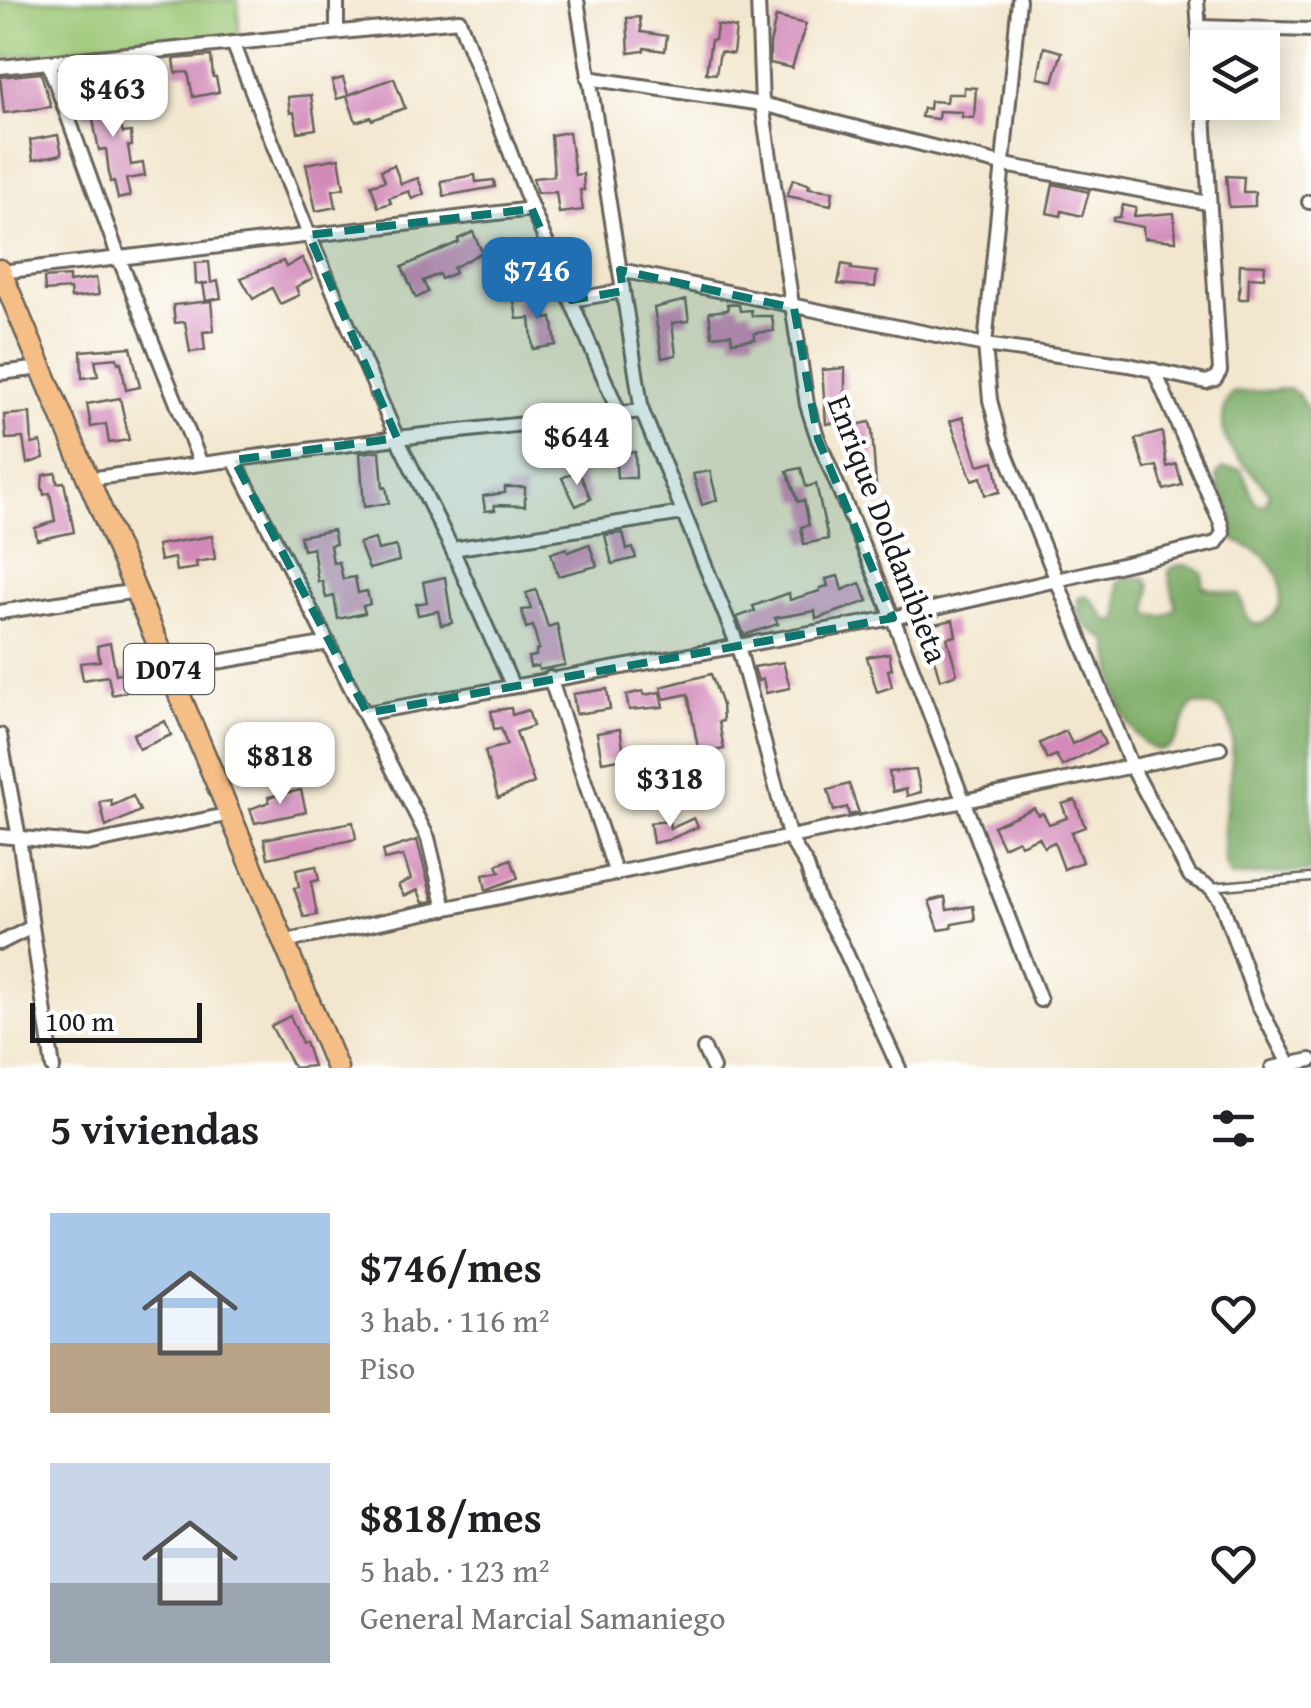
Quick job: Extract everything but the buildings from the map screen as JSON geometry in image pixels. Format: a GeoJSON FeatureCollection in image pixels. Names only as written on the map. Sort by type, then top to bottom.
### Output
{"type":"FeatureCollection","features":[{"type":"Feature","properties":{"kind":"main road","name":"D074"},"geometry":{"type":"LineString","coordinates":[[0,270],[338,1068]]}},
{"type":"Feature","properties":{"kind":"street"},"geometry":{"type":"LineString","coordinates":[[337,0],[337,32]]}},
{"type":"Feature","properties":{"kind":"street"},"geometry":{"type":"LineString","coordinates":[[576,0],[642,411],[738,646],[790,839],[808,866],[817,898],[892,1046],[899,1068]]}},
{"type":"Feature","properties":{"kind":"street","name":"Enrique Doldanibieta"},"geometry":{"type":"LineString","coordinates":[[758,0],[762,104],[807,405],[1040,1000]]}},
{"type":"Feature","properties":{"kind":"street"},"geometry":{"type":"LineString","coordinates":[[1019,0],[985,345],[990,400],[1000,439],[1132,767],[1190,876],[1220,899],[1257,1002],[1289,1064]]}},
{"type":"Feature","properties":{"kind":"street"},"geometry":{"type":"LineString","coordinates":[[620,270],[985,345],[1154,370],[1206,382],[1215,379],[1220,371],[1196,0]]}},
{"type":"Feature","properties":{"kind":"street"},"geometry":{"type":"LineString","coordinates":[[0,67],[460,20],[532,210],[620,413]]}},
{"type":"Feature","properties":{"kind":"street"},"geometry":{"type":"LineString","coordinates":[[1198,27],[1311,30]]}},
{"type":"Feature","properties":{"kind":"street"},"geometry":{"type":"LineString","coordinates":[[233,43],[396,438],[452,549],[512,685]]}},
{"type":"Feature","properties":{"kind":"street"},"geometry":{"type":"LineString","coordinates":[[48,62],[119,258],[201,464]]}},
{"type":"Feature","properties":{"kind":"street"},"geometry":{"type":"LineString","coordinates":[[588,78],[762,104],[1005,165],[1208,203]]}},
{"type":"Feature","properties":{"kind":"street"},"geometry":{"type":"LineString","coordinates":[[0,270],[532,210]]}},
{"type":"Feature","properties":{"kind":"street"},"geometry":{"type":"LineString","coordinates":[[571,300],[623,291]]}},
{"type":"Feature","properties":{"kind":"street"},"geometry":{"type":"LineString","coordinates":[[0,373],[42,368]]}},
{"type":"Feature","properties":{"kind":"street"},"geometry":{"type":"LineString","coordinates":[[367,713],[893,618],[1216,543],[1223,533],[1154,370]]}},
{"type":"Feature","properties":{"kind":"street"},"geometry":{"type":"LineString","coordinates":[[88,479],[396,438],[642,411]]}},
{"type":"Feature","properties":{"kind":"street"},"geometry":{"type":"LineString","coordinates":[[234,460],[428,838],[445,909]]}},
{"type":"Feature","properties":{"kind":"street"},"geometry":{"type":"LineString","coordinates":[[452,549],[683,514]]}},
{"type":"Feature","properties":{"kind":"street"},"geometry":{"type":"LineString","coordinates":[[0,612],[136,591]]}},
{"type":"Feature","properties":{"kind":"street"},"geometry":{"type":"LineString","coordinates":[[170,670],[329,642]]}},
{"type":"Feature","properties":{"kind":"street"},"geometry":{"type":"LineString","coordinates":[[550,678],[616,874]]}},
{"type":"Feature","properties":{"kind":"street"},"geometry":{"type":"LineString","coordinates":[[0,735],[53,1068]]}},
{"type":"Feature","properties":{"kind":"street"},"geometry":{"type":"LineString","coordinates":[[283,942],[1220,748]]}},
{"type":"Feature","properties":{"kind":"street"},"geometry":{"type":"LineString","coordinates":[[0,836],[87,844],[232,814]]}},
{"type":"Feature","properties":{"kind":"street"},"geometry":{"type":"LineString","coordinates":[[0,943],[32,927]]}},
{"type":"Feature","properties":{"kind":"street"},"geometry":{"type":"LineString","coordinates":[[704,1048],[713,1068]]}},
{"type":"Feature","properties":{"kind":"street"},"geometry":{"type":"LineString","coordinates":[[1272,1068],[1311,1060]]}},
{"type":"Feature","properties":{"kind":"lane"},"geometry":{"type":"LineString","coordinates":[[1210,888],[1311,878]]}},
{"type":"Feature","properties":{"kind":"highlighted area"},"geometry":{"type":"Polygon","coordinates":[[[532,209],[571,300],[623,291],[620,270],[794,308],[818,439],[893,618],[367,713],[234,460],[397,438],[309,235],[532,209]]]}},
{"type":"Feature","properties":{"kind":"green space"},"geometry":{"type":"Polygon","coordinates":[[[0,0],[238,0],[239,35],[0,58],[0,0]]]}},
{"type":"Feature","properties":{"kind":"green space"},"geometry":{"type":"Polygon","coordinates":[[[1289,389],[1298,394],[1311,415],[1311,871],[1231,877],[1223,841],[1233,745],[1223,713],[1193,704],[1172,745],[1157,750],[1142,741],[1122,710],[1108,641],[1085,624],[1078,606],[1079,598],[1087,595],[1107,619],[1119,620],[1118,582],[1127,577],[1145,578],[1150,586],[1148,613],[1167,615],[1176,608],[1168,570],[1186,565],[1203,573],[1203,587],[1239,595],[1249,621],[1259,625],[1269,619],[1280,603],[1277,574],[1264,556],[1234,540],[1231,512],[1216,476],[1223,469],[1241,469],[1256,504],[1266,504],[1269,493],[1228,444],[1224,410],[1232,393],[1289,389]]]}}]}
